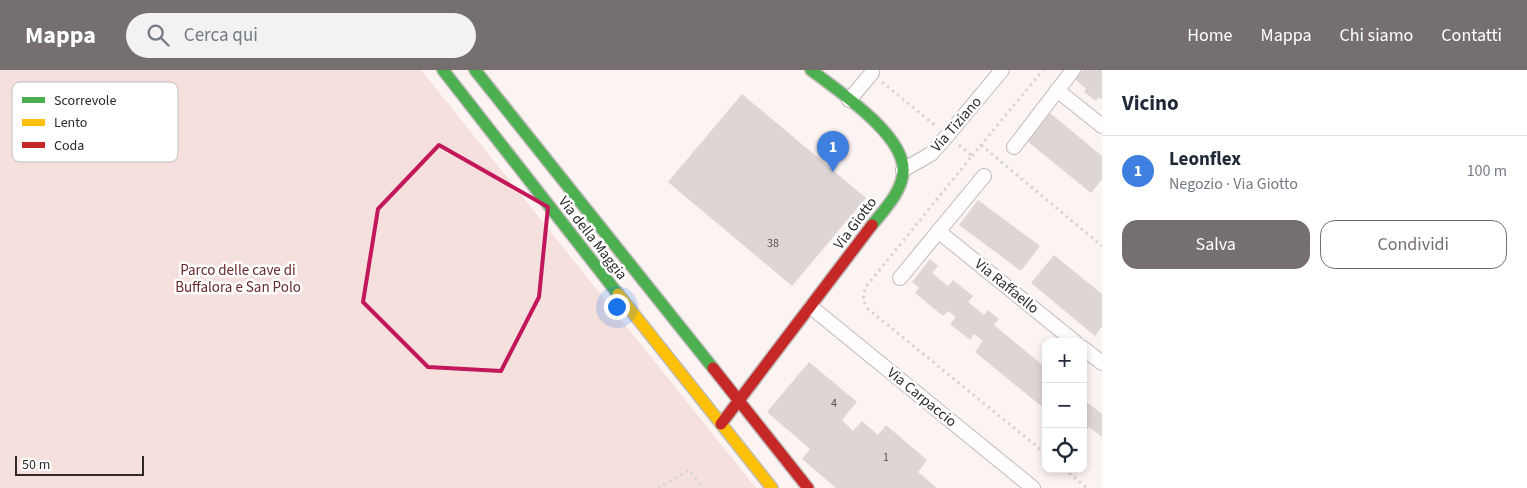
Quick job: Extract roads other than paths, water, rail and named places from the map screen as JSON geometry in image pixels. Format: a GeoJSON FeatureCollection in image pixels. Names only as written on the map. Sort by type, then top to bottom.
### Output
{"type":"FeatureCollection","features":[{"type":"Feature","properties":{"kind":"street","name":"Via della Maggia"},"geometry":{"type":"LineString","coordinates":[[443,70],[623,302],[772,488]]}},
{"type":"Feature","properties":{"kind":"street","name":"Via della Maggia"},"geometry":{"type":"LineString","coordinates":[[475,70],[808,488]]}},
{"type":"Feature","properties":{"kind":"street"},"geometry":{"type":"LineString","coordinates":[[811,70],[885,132],[899,150],[903,170]]}},
{"type":"Feature","properties":{"kind":"street","name":"Via Tiziano"},"geometry":{"type":"LineString","coordinates":[[903,170],[931,154],[1002,70]]}},
{"type":"Feature","properties":{"kind":"street"},"geometry":{"type":"LineString","coordinates":[[1014,147],[1073,70]]}},
{"type":"Feature","properties":{"kind":"street"},"geometry":{"type":"LineString","coordinates":[[849,100],[872,73]]}},
{"type":"Feature","properties":{"kind":"street"},"geometry":{"type":"LineString","coordinates":[[1058,90],[1102,126]]}},
{"type":"Feature","properties":{"kind":"street","name":"Via Giotto"},"geometry":{"type":"LineString","coordinates":[[738,401],[889,203],[898,187],[903,170]]}},
{"type":"Feature","properties":{"kind":"street"},"geometry":{"type":"LineString","coordinates":[[900,278],[984,176]]}},
{"type":"Feature","properties":{"kind":"street","name":"Via Raffaello"},"geometry":{"type":"LineString","coordinates":[[938,231],[1070,338]]}},
{"type":"Feature","properties":{"kind":"street","name":"Via Carpaccio"},"geometry":{"type":"LineString","coordinates":[[811,307],[1033,488]]}},
{"type":"Feature","properties":{"kind":"street"},"geometry":{"type":"LineString","coordinates":[[1087,351],[1102,363]]}},
{"type":"Feature","properties":{"kind":"street"},"geometry":{"type":"LineString","coordinates":[[721,424],[738,401]]}},
{"type":"Feature","properties":{"kind":"place","name":"Leonflex"},"geometry":{"type":"Point","coordinates":[833,172]}},
{"type":"Feature","properties":{"kind":"park label","name":"Parco delle cave di Buffalora e San Polo"},"geometry":{"type":"Point","coordinates":[238,278]}}]}
